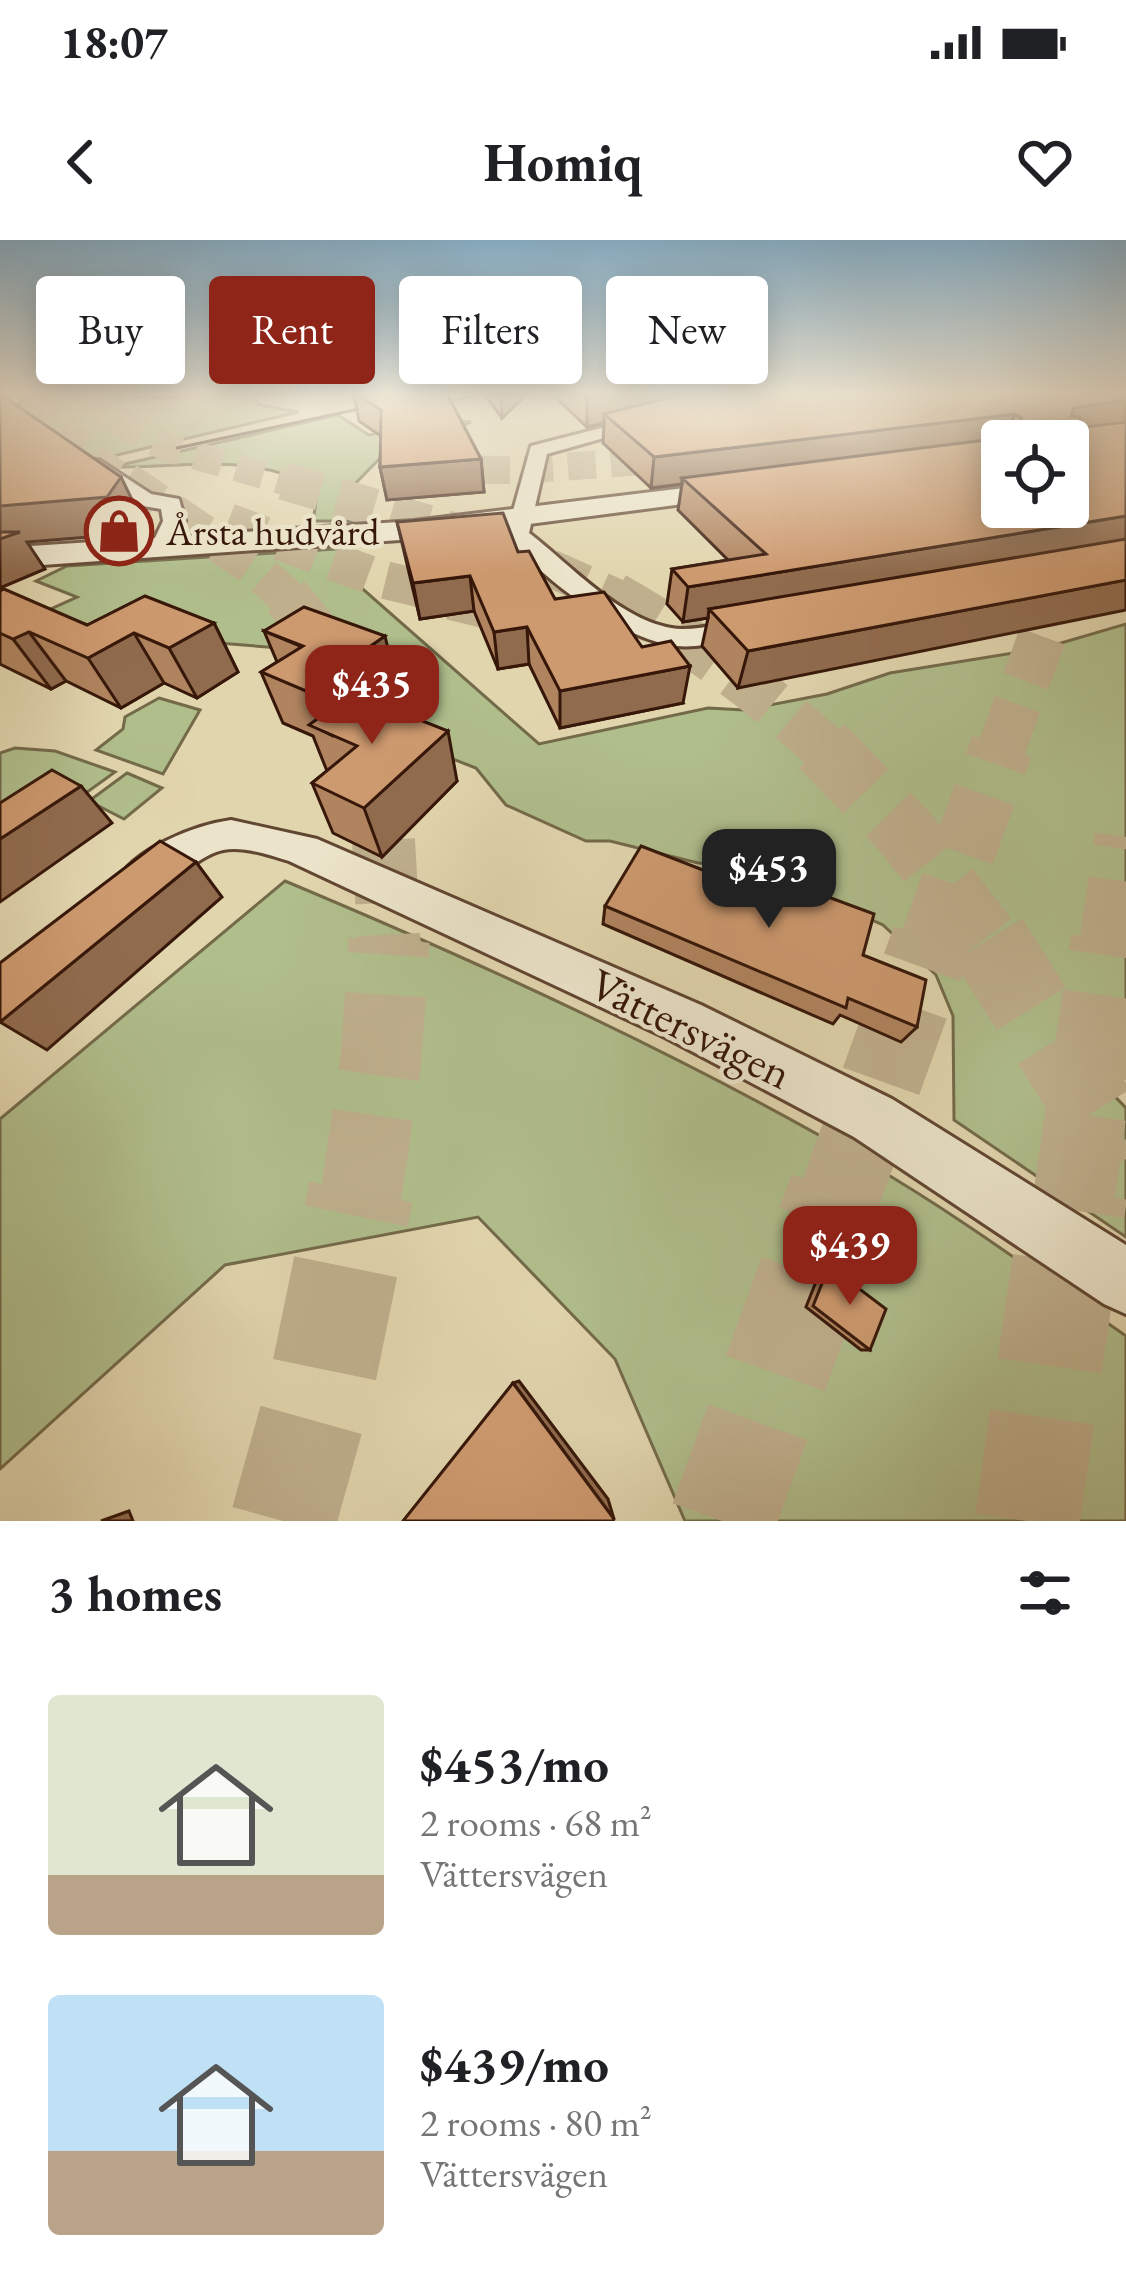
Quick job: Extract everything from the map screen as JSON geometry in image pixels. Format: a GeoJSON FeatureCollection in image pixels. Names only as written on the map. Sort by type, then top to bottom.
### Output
{"type":"FeatureCollection","features":[{"type":"Feature","properties":{"kind":"street"},"geometry":{"type":"LineString","coordinates":[[537,454],[518,536],[653,632],[695,635],[784,619]]}},
{"type":"Feature","properties":{"kind":"street"},"geometry":{"type":"LineString","coordinates":[[92,464],[145,500],[171,504],[174,521],[164,546]]}},
{"type":"Feature","properties":{"kind":"street"},"geometry":{"type":"LineString","coordinates":[[0,558],[519,519],[778,484]]}},
{"type":"Feature","properties":{"kind":"street","name":"Vättersvägen"},"geometry":{"type":"LineString","coordinates":[[110,900],[199,843],[229,831],[246,831],[303,850],[683,1021],[873,1118],[1126,1282]]}},
{"type":"Feature","properties":{"kind":"green space"},"geometry":{"type":"Polygon","coordinates":[[[62,454],[122,454],[75,465],[62,454]]]}},
{"type":"Feature","properties":{"kind":"green space"},"geometry":{"type":"Polygon","coordinates":[[[169,454],[385,454],[350,489],[358,521],[313,521],[318,489],[269,470],[218,464],[112,467],[169,454]]]}},
{"type":"Feature","properties":{"kind":"green space"},"geometry":{"type":"Polygon","coordinates":[[[351,548],[357,584],[539,744],[708,708],[744,710],[827,694],[890,673],[1044,648],[1126,624],[1126,1011],[1067,1047],[1126,1108],[1126,1237],[954,1120],[953,1016],[936,975],[883,925],[750,866],[698,863],[610,841],[586,841],[506,805],[476,768],[411,743],[413,685],[318,651],[155,638],[103,624],[0,632],[77,597],[36,581],[67,566],[351,548]]]}},
{"type":"Feature","properties":{"kind":"green space"},"geometry":{"type":"Polygon","coordinates":[[[159,698],[200,710],[163,774],[96,750],[123,729],[125,717],[159,698]]]}},
{"type":"Feature","properties":{"kind":"green space"},"geometry":{"type":"Polygon","coordinates":[[[15,748],[55,751],[115,772],[0,855],[0,753],[15,748]]]}},
{"type":"Feature","properties":{"kind":"green space"},"geometry":{"type":"Polygon","coordinates":[[[127,773],[162,788],[124,819],[89,801],[127,773]]]}},
{"type":"Feature","properties":{"kind":"green space"},"geometry":{"type":"Polygon","coordinates":[[[285,881],[581,1013],[798,1123],[934,1204],[1126,1336],[1126,1521],[685,1521],[615,1359],[478,1217],[225,1265],[0,1469],[0,1119],[285,881]]]}},
{"type":"Feature","properties":{"kind":"building"},"geometry":{"type":"Polygon","coordinates":[[[0,454],[87,454],[121,477],[107,497],[0,506],[0,454]]]}},
{"type":"Feature","properties":{"kind":"building"},"geometry":{"type":"Polygon","coordinates":[[[380,454],[478,454],[481,459],[380,467],[380,454]]]}},
{"type":"Feature","properties":{"kind":"building"},"geometry":{"type":"Polygon","coordinates":[[[875,454],[981,454],[981,528],[1052,528],[688,587],[672,569],[766,554],[682,478],[875,454]]]}},
{"type":"Feature","properties":{"kind":"building"},"geometry":{"type":"Polygon","coordinates":[[[1089,454],[1126,454],[1126,516],[1089,522],[1089,454]]]}},
{"type":"Feature","properties":{"kind":"building"},"geometry":{"type":"Polygon","coordinates":[[[503,513],[518,552],[529,551],[555,599],[604,592],[642,647],[671,641],[690,666],[560,691],[527,627],[494,632],[470,576],[413,583],[397,522],[503,513]]]}},
{"type":"Feature","properties":{"kind":"building"},"geometry":{"type":"Polygon","coordinates":[[[1126,539],[1126,580],[748,651],[709,609],[1126,539]]]}},
{"type":"Feature","properties":{"kind":"building"},"geometry":{"type":"Polygon","coordinates":[[[0,591],[87,625],[145,596],[214,623],[169,648],[134,633],[88,658],[29,632],[13,639],[0,633],[0,591]]]}},
{"type":"Feature","properties":{"kind":"building"},"geometry":{"type":"Polygon","coordinates":[[[304,607],[385,636],[306,691],[261,672],[303,646],[264,631],[304,607]]]}},
{"type":"Feature","properties":{"kind":"building"},"geometry":{"type":"Polygon","coordinates":[[[352,693],[448,731],[364,808],[312,783],[357,746],[309,725],[352,693]]]}},
{"type":"Feature","properties":{"kind":"building"},"geometry":{"type":"Polygon","coordinates":[[[52,770],[81,786],[0,839],[0,803],[52,770]]]}},
{"type":"Feature","properties":{"kind":"building"},"geometry":{"type":"Polygon","coordinates":[[[160,841],[196,862],[0,1022],[0,963],[160,841]]]}},
{"type":"Feature","properties":{"kind":"building"},"geometry":{"type":"Polygon","coordinates":[[[641,846],[734,882],[742,865],[874,914],[863,955],[926,980],[917,1027],[848,998],[846,1008],[605,906],[641,846]]]}},
{"type":"Feature","properties":{"kind":"building"},"geometry":{"type":"Polygon","coordinates":[[[829,1266],[886,1309],[870,1350],[813,1306],[829,1266]]]}},
{"type":"Feature","properties":{"kind":"building"},"geometry":{"type":"Polygon","coordinates":[[[513,1383],[613,1521],[403,1521],[513,1383]]]}},
{"type":"Feature","properties":{"kind":"tunnel"},"geometry":{"type":"LineString","coordinates":[[91,454],[127,482]]}},
{"type":"Feature","properties":{"kind":"tunnel"},"geometry":{"type":"LineString","coordinates":[[189,454],[295,484]]}},
{"type":"Feature","properties":{"kind":"tunnel"},"geometry":{"type":"LineString","coordinates":[[1097,484],[1108,454]]}},
{"type":"Feature","properties":{"kind":"tunnel"},"geometry":{"type":"LineString","coordinates":[[396,469],[520,470],[712,456]]}},
{"type":"Feature","properties":{"kind":"tunnel"},"geometry":{"type":"LineString","coordinates":[[284,481],[496,544],[619,599]]}},
{"type":"Feature","properties":{"kind":"tunnel"},"geometry":{"type":"LineString","coordinates":[[1055,599],[1098,481]]}},
{"type":"Feature","properties":{"kind":"tunnel"},"geometry":{"type":"LineString","coordinates":[[127,482],[253,567],[287,597]]}},
{"type":"Feature","properties":{"kind":"tunnel"},"geometry":{"type":"LineString","coordinates":[[228,522],[381,579],[464,599]]}},
{"type":"Feature","properties":{"kind":"tunnel"},"geometry":{"type":"LineString","coordinates":[[452,596],[501,608]]}},
{"type":"Feature","properties":{"kind":"tunnel"},"geometry":{"type":"LineString","coordinates":[[614,596],[619,599]]}},
{"type":"Feature","properties":{"kind":"tunnel"},"geometry":{"type":"LineString","coordinates":[[1001,749],[1057,596]]}},
{"type":"Feature","properties":{"kind":"tunnel"},"geometry":{"type":"LineString","coordinates":[[287,597],[342,665],[369,749]]}},
{"type":"Feature","properties":{"kind":"tunnel"},"geometry":{"type":"LineString","coordinates":[[619,599],[724,666],[824,748]]}},
{"type":"Feature","properties":{"kind":"tunnel"},"geometry":{"type":"LineString","coordinates":[[369,746],[383,830],[389,941]]}},
{"type":"Feature","properties":{"kind":"tunnel"},"geometry":{"type":"LineString","coordinates":[[950,891],[1002,746]]}},
{"type":"Feature","properties":{"kind":"tunnel"},"geometry":{"type":"LineString","coordinates":[[824,748],[906,833],[950,891]]}},
{"type":"Feature","properties":{"kind":"tunnel"},"geometry":{"type":"LineString","coordinates":[[1111,943],[1126,837]]}},
{"type":"Feature","properties":{"kind":"tunnel"},"geometry":{"type":"LineString","coordinates":[[931,943],[950,891]]}},
{"type":"Feature","properties":{"kind":"tunnel"},"geometry":{"type":"LineString","coordinates":[[950,891],[989,942]]}},
{"type":"Feature","properties":{"kind":"tunnel"},"geometry":{"type":"LineString","coordinates":[[840,1195],[932,940]]}},
{"type":"Feature","properties":{"kind":"tunnel"},"geometry":{"type":"LineString","coordinates":[[1088,1099],[1111,940]]}},
{"type":"Feature","properties":{"kind":"tunnel"},"geometry":{"type":"LineString","coordinates":[[361,1195],[381,1059],[389,941]]}},
{"type":"Feature","properties":{"kind":"tunnel"},"geometry":{"type":"LineString","coordinates":[[989,942],[1088,1099]]}},
{"type":"Feature","properties":{"kind":"tunnel"},"geometry":{"type":"LineString","coordinates":[[1074,1195],[1088,1099]]}},
{"type":"Feature","properties":{"kind":"tunnel"},"geometry":{"type":"LineString","coordinates":[[1088,1099],[1126,1159]]}},
{"type":"Feature","properties":{"kind":"tunnel"},"geometry":{"type":"LineString","coordinates":[[283,1521],[323,1377],[361,1192]]}},
{"type":"Feature","properties":{"kind":"tunnel"},"geometry":{"type":"LineString","coordinates":[[722,1521],[841,1192]]}},
{"type":"Feature","properties":{"kind":"tunnel"},"geometry":{"type":"LineString","coordinates":[[1027,1521],[1075,1192]]}},
{"type":"Feature","properties":{"kind":"place","name":"Årsta hudvård"},"geometry":{"type":"Point","coordinates":[119,531]}}]}
